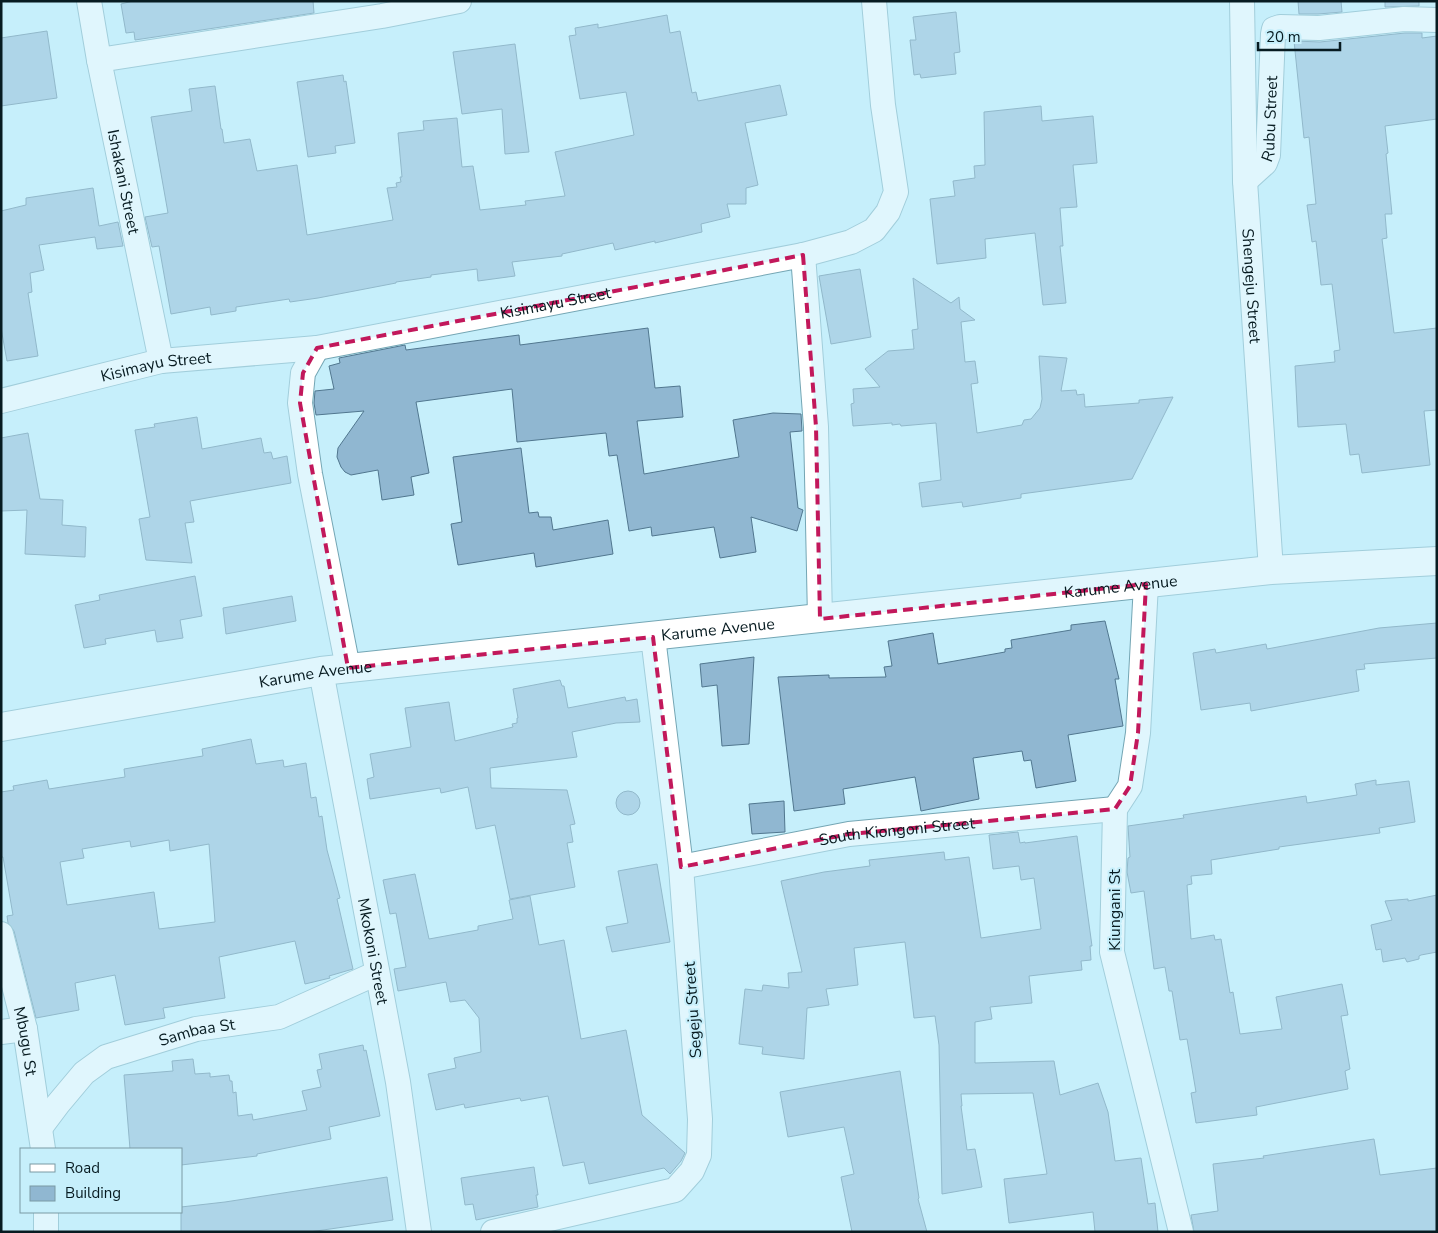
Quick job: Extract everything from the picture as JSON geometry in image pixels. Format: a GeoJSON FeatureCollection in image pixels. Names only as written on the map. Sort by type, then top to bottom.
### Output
{"type":"FeatureCollection","features":[{"type":"Feature","properties":{"kind":"main road","name":"Karume Avenue"},"geometry":{"type":"LineString","coordinates":[[1,727],[321,671],[1271,570],[1437,561]]}},
{"type":"Feature","properties":{"kind":"street","name":"Ishakani Street"},"geometry":{"type":"LineString","coordinates":[[89,1],[99,60],[161,362]]}},
{"type":"Feature","properties":{"kind":"street"},"geometry":{"type":"LineString","coordinates":[[99,60],[381,9],[459,1]]}},
{"type":"Feature","properties":{"kind":"street","name":"Kisimayu Street"},"geometry":{"type":"LineString","coordinates":[[1,400],[161,362],[317,348],[803,255],[851,242],[874,230],[888,212],[896,192],[883,105],[874,1]]}},
{"type":"Feature","properties":{"kind":"street","name":"Shengeju Street"},"geometry":{"type":"LineString","coordinates":[[1242,1],[1245,181],[1271,570]]}},
{"type":"Feature","properties":{"kind":"street","name":"Rubu Street"},"geometry":{"type":"LineString","coordinates":[[1245,181],[1265,163],[1268,155],[1274,29],[1280,27],[1319,28],[1404,20],[1437,20]]}},
{"type":"Feature","properties":{"kind":"street"},"geometry":{"type":"LineString","coordinates":[[803,255],[816,427],[820,619]]}},
{"type":"Feature","properties":{"kind":"street"},"geometry":{"type":"LineString","coordinates":[[317,348],[303,373],[300,403],[310,474],[348,668]]}},
{"type":"Feature","properties":{"kind":"street"},"geometry":{"type":"LineString","coordinates":[[1115,809],[1130,786],[1138,733],[1146,584]]}},
{"type":"Feature","properties":{"kind":"street","name":"Segeju Street"},"geometry":{"type":"LineString","coordinates":[[493,1232],[675,1190],[692,1171],[699,1155],[700,1119],[681,867],[653,637]]}},
{"type":"Feature","properties":{"kind":"street","name":"Mkokoni Street"},"geometry":{"type":"LineString","coordinates":[[321,671],[398,1082],[419,1232]]}},
{"type":"Feature","properties":{"kind":"street","name":"South Kiongoni Street"},"geometry":{"type":"LineString","coordinates":[[681,867],[849,834],[1115,809]]}},
{"type":"Feature","properties":{"kind":"street","name":"Kiungani St"},"geometry":{"type":"LineString","coordinates":[[1115,809],[1112,952],[1181,1232]]}},
{"type":"Feature","properties":{"kind":"street","name":"Mbugu St"},"geometry":{"type":"LineString","coordinates":[[1,934],[25,1029],[42,1139]]}},
{"type":"Feature","properties":{"kind":"street","name":"Sambaa St"},"geometry":{"type":"LineString","coordinates":[[42,1139],[58,1104],[84,1073],[106,1057],[196,1028],[279,1017],[377,973]]}},
{"type":"Feature","properties":{"kind":"street"},"geometry":{"type":"LineString","coordinates":[[1,1032],[25,1029]]}},
{"type":"Feature","properties":{"kind":"street"},"geometry":{"type":"LineString","coordinates":[[46,1213],[46,1232]]}},
{"type":"Feature","properties":{"kind":"highlighted area"},"geometry":{"type":"Polygon","coordinates":[[[803,255],[816,427],[820,619],[1146,584],[1138,733],[1130,786],[1115,809],[849,834],[681,867],[653,637],[348,668],[300,403],[303,373],[317,348],[803,255]]]}},
{"type":"Feature","properties":{"kind":"building"},"geometry":{"type":"Polygon","coordinates":[[[133,1],[313,1],[314,13],[135,40],[134,32],[126,33],[121,4],[133,1]]]}},
{"type":"Feature","properties":{"kind":"building"},"geometry":{"type":"Polygon","coordinates":[[[1298,1],[1341,1],[1342,12],[1299,14],[1298,1]]]}},
{"type":"Feature","properties":{"kind":"building"},"geometry":{"type":"Polygon","coordinates":[[[1385,1],[1419,1],[1419,6],[1385,7],[1385,1]]]}},
{"type":"Feature","properties":{"kind":"building"},"geometry":{"type":"Polygon","coordinates":[[[956,12],[960,52],[954,53],[956,74],[921,78],[920,74],[914,75],[910,40],[916,40],[913,17],[956,12]]]}},
{"type":"Feature","properties":{"kind":"building"},"geometry":{"type":"Polygon","coordinates":[[[667,15],[670,33],[680,31],[692,93],[696,92],[698,101],[780,85],[787,115],[745,123],[758,185],[746,188],[746,204],[727,204],[730,217],[701,224],[702,232],[655,243],[655,241],[615,250],[613,243],[562,254],[562,256],[512,262],[515,276],[478,281],[477,269],[431,275],[431,277],[318,298],[290,302],[289,299],[236,307],[236,311],[211,315],[210,307],[171,314],[159,246],[152,247],[145,217],[168,213],[151,117],[192,111],[189,89],[215,86],[224,143],[250,139],[257,171],[297,165],[307,235],[393,220],[387,188],[397,187],[396,183],[401,182],[400,177],[402,177],[398,133],[424,130],[423,121],[457,118],[462,167],[473,166],[480,210],[526,205],[525,201],[565,196],[555,152],[634,135],[626,92],[580,99],[569,36],[576,35],[575,28],[598,24],[598,28],[667,15]]]}},
{"type":"Feature","properties":{"kind":"building"},"geometry":{"type":"Polygon","coordinates":[[[47,31],[57,98],[1,106],[1,38],[47,31]]]}},
{"type":"Feature","properties":{"kind":"building"},"geometry":{"type":"Polygon","coordinates":[[[1422,33],[1422,38],[1437,36],[1437,119],[1385,126],[1392,214],[1385,214],[1387,238],[1382,239],[1394,333],[1437,328],[1437,410],[1424,411],[1430,465],[1362,473],[1359,454],[1350,455],[1346,424],[1298,427],[1295,366],[1335,362],[1334,351],[1340,350],[1332,284],[1321,285],[1316,241],[1312,242],[1307,205],[1316,204],[1309,137],[1304,138],[1294,41],[1320,42],[1422,33]]]}},
{"type":"Feature","properties":{"kind":"building"},"geometry":{"type":"Polygon","coordinates":[[[515,44],[529,152],[505,154],[502,109],[462,114],[453,52],[515,44]]]}},
{"type":"Feature","properties":{"kind":"building"},"geometry":{"type":"Polygon","coordinates":[[[343,75],[344,82],[346,81],[355,143],[335,146],[336,153],[308,157],[297,82],[343,75]]]}},
{"type":"Feature","properties":{"kind":"building"},"geometry":{"type":"Polygon","coordinates":[[[1041,106],[1042,121],[1093,116],[1097,163],[1073,165],[1077,207],[1060,208],[1063,246],[1060,246],[1066,303],[1043,305],[1035,233],[985,239],[986,258],[937,264],[930,199],[955,196],[953,181],[975,178],[974,166],[985,165],[984,112],[1041,106]]]}},
{"type":"Feature","properties":{"kind":"building"},"geometry":{"type":"Polygon","coordinates":[[[93,188],[99,226],[118,222],[123,246],[97,249],[95,237],[39,245],[44,270],[30,273],[32,292],[28,293],[38,356],[7,361],[1,328],[1,211],[26,205],[26,198],[93,188]]]}},
{"type":"Feature","properties":{"kind":"building"},"geometry":{"type":"Polygon","coordinates":[[[860,269],[871,337],[831,344],[819,276],[860,269]]]}},
{"type":"Feature","properties":{"kind":"building"},"geometry":{"type":"Polygon","coordinates":[[[913,278],[951,303],[959,297],[960,309],[975,320],[961,322],[965,362],[975,361],[978,383],[971,384],[977,433],[1022,425],[1024,420],[1031,419],[1040,408],[1042,399],[1039,356],[1067,358],[1061,391],[1076,390],[1077,395],[1084,394],[1085,407],[1139,403],[1139,400],[1173,397],[1132,479],[1021,494],[1021,498],[963,507],[962,502],[922,507],[919,483],[941,480],[936,423],[901,426],[900,424],[892,425],[892,423],[853,426],[851,404],[854,403],[853,389],[880,387],[865,369],[888,351],[914,349],[912,330],[918,329],[913,278]]]}},
{"type":"Feature","properties":{"kind":"building"},"geometry":{"type":"Polygon","coordinates":[[[648,328],[655,388],[680,386],[683,417],[637,421],[644,474],[739,457],[733,420],[773,413],[801,414],[802,431],[790,432],[798,508],[803,510],[797,531],[751,517],[756,552],[720,558],[714,527],[652,536],[651,527],[629,531],[617,455],[609,456],[606,433],[517,442],[512,389],[416,402],[429,473],[411,477],[414,495],[382,500],[378,470],[351,475],[341,467],[337,457],[338,448],[364,411],[316,415],[315,391],[334,389],[329,366],[340,363],[339,358],[405,345],[406,350],[519,335],[520,345],[648,328]]]}},
{"type":"Feature","properties":{"kind":"building"},"geometry":{"type":"Polygon","coordinates":[[[197,417],[202,449],[261,438],[264,453],[271,452],[273,459],[287,456],[291,483],[190,501],[194,522],[185,523],[192,563],[146,560],[139,519],[150,517],[135,430],[155,427],[154,424],[197,417]]]}},
{"type":"Feature","properties":{"kind":"building"},"geometry":{"type":"Polygon","coordinates":[[[28,433],[40,499],[63,500],[62,525],[86,527],[85,557],[25,554],[27,510],[1,511],[1,438],[28,433]]]}},
{"type":"Feature","properties":{"kind":"building"},"geometry":{"type":"Polygon","coordinates":[[[521,448],[529,513],[538,512],[539,517],[551,517],[553,530],[608,520],[613,554],[536,567],[534,553],[458,565],[451,524],[462,522],[453,457],[521,448]]]}},
{"type":"Feature","properties":{"kind":"building"},"geometry":{"type":"Polygon","coordinates":[[[195,576],[202,616],[180,620],[183,638],[157,642],[155,630],[105,639],[106,644],[84,648],[75,605],[100,600],[99,595],[195,576]]]}},
{"type":"Feature","properties":{"kind":"building"},"geometry":{"type":"Polygon","coordinates":[[[292,596],[296,621],[226,634],[223,608],[292,596]]]}},
{"type":"Feature","properties":{"kind":"building"},"geometry":{"type":"Polygon","coordinates":[[[1105,621],[1119,679],[1115,679],[1123,726],[1068,735],[1076,781],[1036,788],[1031,760],[1024,761],[1022,751],[973,758],[979,799],[921,811],[915,777],[843,789],[845,804],[794,811],[778,677],[829,675],[829,678],[886,677],[884,667],[892,666],[888,641],[933,633],[938,664],[1005,652],[1005,649],[1012,648],[1011,640],[1071,630],[1071,625],[1105,621]]]}},
{"type":"Feature","properties":{"kind":"building"},"geometry":{"type":"Polygon","coordinates":[[[1437,623],[1437,658],[1364,664],[1365,669],[1356,670],[1359,691],[1251,711],[1250,703],[1201,710],[1193,653],[1215,649],[1216,653],[1266,644],[1267,649],[1379,628],[1437,623]]]}},
{"type":"Feature","properties":{"kind":"building"},"geometry":{"type":"Polygon","coordinates":[[[754,657],[749,744],[722,746],[717,685],[702,687],[700,664],[754,657]]]}},
{"type":"Feature","properties":{"kind":"building"},"geometry":{"type":"Polygon","coordinates":[[[560,680],[562,686],[564,686],[568,708],[625,697],[626,701],[637,699],[640,722],[616,723],[572,732],[577,757],[490,768],[491,788],[567,790],[575,824],[570,825],[573,842],[567,843],[575,887],[510,899],[495,825],[476,829],[468,787],[441,793],[440,788],[370,799],[367,779],[374,777],[370,754],[411,747],[405,708],[449,702],[455,741],[513,727],[512,724],[517,723],[518,718],[513,689],[560,680]]]}},
{"type":"Feature","properties":{"kind":"building"},"geometry":{"type":"Polygon","coordinates":[[[251,739],[256,764],[283,760],[284,767],[306,763],[311,798],[316,797],[319,817],[322,816],[327,850],[340,898],[337,899],[353,969],[329,976],[330,978],[305,984],[295,941],[219,957],[225,998],[163,1008],[165,1018],[125,1025],[115,975],[75,983],[79,1010],[36,1018],[14,931],[8,923],[7,916],[13,915],[3,857],[1,857],[1,792],[14,790],[13,786],[47,780],[49,789],[125,777],[124,769],[203,756],[202,749],[251,739]],[[169,840],[131,847],[130,841],[82,849],[84,858],[60,862],[67,905],[154,892],[159,929],[215,922],[209,844],[170,851],[169,840]]]}},
{"type":"Feature","properties":{"kind":"building"},"geometry":{"type":"Polygon","coordinates":[[[1376,780],[1376,785],[1409,781],[1415,822],[1379,828],[1380,833],[1279,847],[1279,849],[1211,860],[1212,874],[1191,876],[1192,884],[1187,885],[1191,939],[1214,935],[1215,940],[1221,939],[1230,993],[1233,992],[1240,1034],[1282,1029],[1276,997],[1342,984],[1348,1015],[1341,1016],[1350,1069],[1345,1071],[1348,1089],[1256,1107],[1257,1115],[1196,1123],[1191,1093],[1196,1092],[1187,1039],[1180,1040],[1172,991],[1169,991],[1165,967],[1154,969],[1144,891],[1131,893],[1127,872],[1128,858],[1130,857],[1128,826],[1184,818],[1183,815],[1306,796],[1307,803],[1357,795],[1355,784],[1376,780]]]}},
{"type":"Feature","properties":{"kind":"building"},"geometry":{"type":"Polygon","coordinates":[[[628,791],[637,794],[640,803],[637,812],[628,815],[619,812],[616,803],[619,794],[628,791]]]}},
{"type":"Feature","properties":{"kind":"building"},"geometry":{"type":"Polygon","coordinates":[[[784,801],[785,832],[752,834],[749,804],[784,801]]]}},
{"type":"Feature","properties":{"kind":"building"},"geometry":{"type":"Polygon","coordinates":[[[1018,832],[1020,843],[1077,836],[1092,946],[1090,946],[1091,960],[1081,961],[1082,970],[1029,976],[1032,1003],[990,1007],[992,1019],[975,1022],[975,1063],[1054,1061],[1060,1095],[1098,1083],[1108,1112],[1115,1161],[1141,1158],[1148,1204],[1155,1203],[1158,1232],[1095,1232],[1093,1212],[1009,1223],[1004,1179],[1047,1174],[1033,1093],[961,1094],[967,1150],[975,1149],[982,1187],[942,1194],[939,1045],[935,1016],[914,1018],[905,942],[854,948],[858,985],[826,989],[829,1005],[807,1008],[804,1059],[762,1054],[763,1047],[739,1044],[745,989],[762,991],[763,985],[789,988],[788,973],[802,972],[781,881],[824,872],[870,866],[869,860],[944,852],[945,860],[969,857],[981,938],[1041,929],[1034,878],[1021,880],[1019,866],[993,869],[989,835],[1018,832]]]}},
{"type":"Feature","properties":{"kind":"building"},"geometry":{"type":"Polygon","coordinates":[[[657,864],[670,942],[612,952],[606,927],[628,923],[618,871],[657,864]]]}},
{"type":"Feature","properties":{"kind":"building"},"geometry":{"type":"Polygon","coordinates":[[[415,874],[429,939],[478,930],[478,926],[513,919],[509,900],[530,896],[539,945],[564,940],[581,1039],[626,1030],[642,1115],[685,1153],[670,1174],[664,1168],[589,1184],[584,1162],[563,1166],[548,1096],[521,1101],[520,1098],[465,1108],[464,1104],[436,1110],[428,1074],[456,1068],[454,1058],[481,1052],[479,1018],[465,1000],[450,1002],[446,982],[398,991],[394,969],[406,967],[396,913],[390,914],[383,880],[415,874]]]}},
{"type":"Feature","properties":{"kind":"building"},"geometry":{"type":"Polygon","coordinates":[[[1437,895],[1437,952],[1421,955],[1419,959],[1407,962],[1405,958],[1383,962],[1381,949],[1376,950],[1371,925],[1392,920],[1385,901],[1408,899],[1408,901],[1437,895]]]}},
{"type":"Feature","properties":{"kind":"building"},"geometry":{"type":"Polygon","coordinates":[[[363,1045],[364,1051],[366,1050],[380,1116],[329,1127],[331,1139],[257,1154],[257,1156],[182,1165],[182,1148],[130,1148],[124,1075],[173,1071],[172,1061],[193,1059],[195,1074],[210,1073],[210,1077],[229,1075],[230,1081],[232,1081],[233,1093],[236,1092],[238,1116],[252,1114],[253,1120],[307,1110],[302,1091],[321,1087],[317,1070],[322,1069],[319,1054],[363,1045]]]}},
{"type":"Feature","properties":{"kind":"building"},"geometry":{"type":"Polygon","coordinates":[[[900,1071],[918,1199],[927,1232],[852,1232],[841,1177],[854,1174],[844,1127],[788,1137],[780,1092],[900,1071]]]}},
{"type":"Feature","properties":{"kind":"building"},"geometry":{"type":"Polygon","coordinates":[[[1374,1139],[1380,1175],[1437,1168],[1437,1232],[1194,1232],[1191,1215],[1218,1211],[1213,1164],[1264,1158],[1263,1156],[1374,1139]]]}},
{"type":"Feature","properties":{"kind":"building"},"geometry":{"type":"Polygon","coordinates":[[[534,1167],[538,1207],[476,1220],[473,1204],[465,1205],[461,1178],[534,1167]]]}},
{"type":"Feature","properties":{"kind":"building"},"geometry":{"type":"Polygon","coordinates":[[[387,1177],[393,1220],[309,1232],[181,1232],[182,1207],[387,1177]]]}}]}
